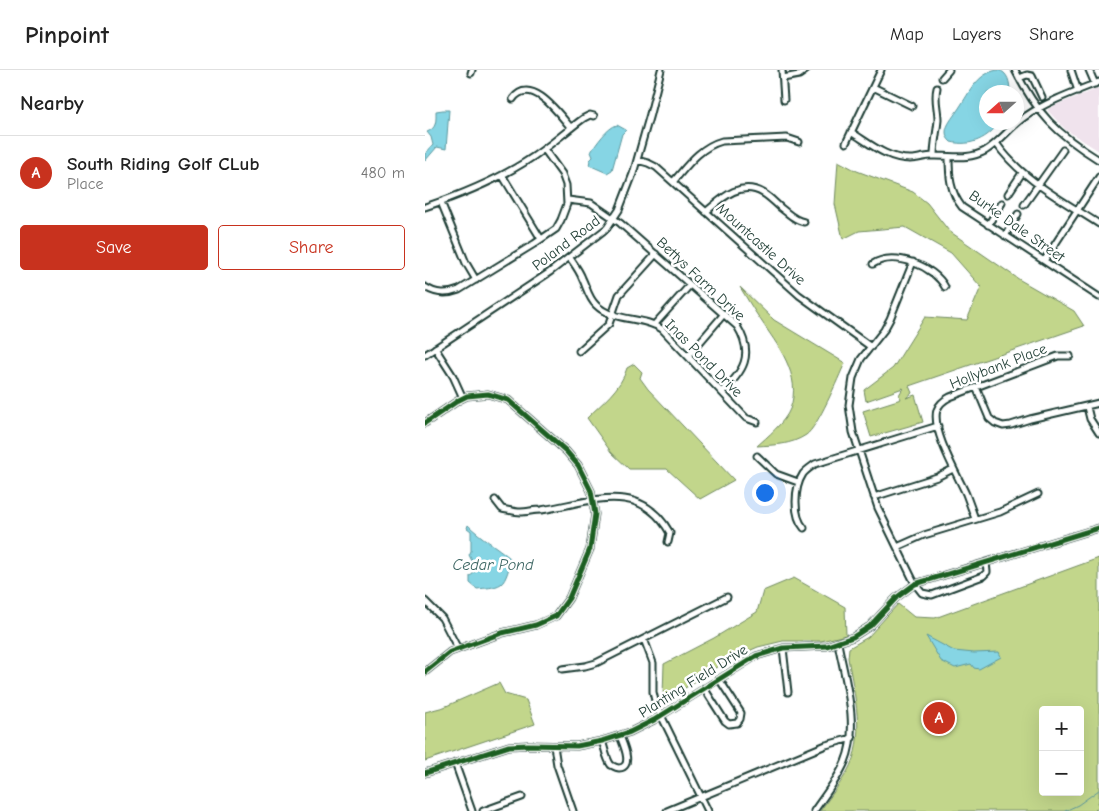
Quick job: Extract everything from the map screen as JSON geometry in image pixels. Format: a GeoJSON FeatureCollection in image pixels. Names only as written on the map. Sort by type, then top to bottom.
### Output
{"type":"FeatureCollection","features":[{"type":"Feature","properties":{"kind":"street","name":"Poland Road"},"geometry":{"type":"LineString","coordinates":[[425,355],[569,258],[599,236],[615,219],[637,160],[661,70]]}},
{"type":"Feature","properties":{"kind":"street"},"geometry":{"type":"LineString","coordinates":[[782,70],[784,100]]}},
{"type":"Feature","properties":{"kind":"street"},"geometry":{"type":"LineString","coordinates":[[783,78],[799,75],[806,70]]}},
{"type":"Feature","properties":{"kind":"street"},"geometry":{"type":"LineString","coordinates":[[846,144],[881,70]]}},
{"type":"Feature","properties":{"kind":"street"},"geometry":{"type":"LineString","coordinates":[[942,78],[949,70]]}},
{"type":"Feature","properties":{"kind":"street"},"geometry":{"type":"LineString","coordinates":[[1015,70],[1037,109],[1050,124],[1068,140],[1099,160]]}},
{"type":"Feature","properties":{"kind":"street"},"geometry":{"type":"LineString","coordinates":[[1071,70],[1078,91]]}},
{"type":"Feature","properties":{"kind":"street"},"geometry":{"type":"LineString","coordinates":[[851,132],[882,152],[895,157],[909,159],[934,156],[963,158],[977,154],[996,142],[1016,123],[1037,109],[1097,83],[1089,70]]}},
{"type":"Feature","properties":{"kind":"street"},"geometry":{"type":"LineString","coordinates":[[1019,78],[1027,75],[1032,76],[1042,97]]}},
{"type":"Feature","properties":{"kind":"street"},"geometry":{"type":"LineString","coordinates":[[873,87],[912,106]]}},
{"type":"Feature","properties":{"kind":"street"},"geometry":{"type":"LineString","coordinates":[[934,156],[934,137],[938,120],[935,97],[937,88]]}},
{"type":"Feature","properties":{"kind":"street"},"geometry":{"type":"LineString","coordinates":[[513,99],[517,94],[523,92],[539,95],[548,101],[571,128]]}},
{"type":"Feature","properties":{"kind":"street"},"geometry":{"type":"LineString","coordinates":[[425,207],[441,202],[501,174],[544,149],[587,116],[594,116]]}},
{"type":"Feature","properties":{"kind":"street"},"geometry":{"type":"LineString","coordinates":[[673,182],[704,148],[713,143],[787,138],[799,142]]}},
{"type":"Feature","properties":{"kind":"street"},"geometry":{"type":"LineString","coordinates":[[996,142],[1007,158],[1022,173],[1099,224]]}},
{"type":"Feature","properties":{"kind":"street"},"geometry":{"type":"LineString","coordinates":[[425,287],[435,292],[451,294],[556,229],[565,213],[568,200],[567,190],[562,174],[544,149]]}},
{"type":"Feature","properties":{"kind":"street"},"geometry":{"type":"LineString","coordinates":[[1024,206],[1063,150]]}},
{"type":"Feature","properties":{"kind":"street","name":"Burke Dale Street"},"geometry":{"type":"LineString","coordinates":[[949,157],[950,184],[955,196],[968,211],[1099,297]]}},
{"type":"Feature","properties":{"kind":"street","name":"Mountcastle Drive"},"geometry":{"type":"LineString","coordinates":[[637,160],[656,167],[799,295],[871,347]]}},
{"type":"Feature","properties":{"kind":"street"},"geometry":{"type":"LineString","coordinates":[[1008,194],[1022,173]]}},
{"type":"Feature","properties":{"kind":"street"},"geometry":{"type":"LineString","coordinates":[[501,174],[541,239]]}},
{"type":"Feature","properties":{"kind":"street"},"geometry":{"type":"LineString","coordinates":[[1044,261],[1099,176]]}},
{"type":"Feature","properties":{"kind":"street"},"geometry":{"type":"LineString","coordinates":[[706,212],[728,193],[744,188],[764,193],[795,220],[804,222]]}},
{"type":"Feature","properties":{"kind":"street","name":"Bettys Farm Drive"},"geometry":{"type":"LineString","coordinates":[[568,200],[591,203],[615,219],[724,314],[740,331],[745,341],[746,354],[743,366],[739,375],[722,392]]}},
{"type":"Feature","properties":{"kind":"street"},"geometry":{"type":"LineString","coordinates":[[441,202],[466,263],[476,280]]}},
{"type":"Feature","properties":{"kind":"street"},"geometry":{"type":"LineString","coordinates":[[988,225],[1002,202]]}},
{"type":"Feature","properties":{"kind":"street"},"geometry":{"type":"LineString","coordinates":[[1005,236],[1018,214]]}},
{"type":"Feature","properties":{"kind":"street"},"geometry":{"type":"LineString","coordinates":[[579,351],[609,324],[619,296],[656,254]]}},
{"type":"Feature","properties":{"kind":"street","name":"Inas Pond Drive"},"geometry":{"type":"LineString","coordinates":[[569,258],[579,271],[591,300],[599,308],[612,314],[654,325],[665,332],[746,418],[757,422]]}},
{"type":"Feature","properties":{"kind":"street"},"geometry":{"type":"LineString","coordinates":[[873,264],[882,259],[892,258],[913,262],[941,279],[945,287]]}},
{"type":"Feature","properties":{"kind":"street"},"geometry":{"type":"LineString","coordinates":[[913,262],[890,319],[861,359],[850,392],[850,418],[874,496],[919,590],[925,595],[935,595],[983,576],[987,572],[986,562]]}},
{"type":"Feature","properties":{"kind":"street"},"geometry":{"type":"LineString","coordinates":[[654,325],[690,285]]}},
{"type":"Feature","properties":{"kind":"street"},"geometry":{"type":"LineString","coordinates":[[688,356],[724,314]]}},
{"type":"Feature","properties":{"kind":"street"},"geometry":{"type":"LineString","coordinates":[[435,348],[453,376],[463,398]]}},
{"type":"Feature","properties":{"kind":"street","name":"Hollybank Place"},"geometry":{"type":"LineString","coordinates":[[975,519],[967,496],[953,469],[938,426],[936,414],[943,401],[1058,356],[1070,356]]}},
{"type":"Feature","properties":{"kind":"street"},"geometry":{"type":"LineString","coordinates":[[976,387],[989,418],[1003,426],[1011,426],[1030,419],[1099,403]]}},
{"type":"Feature","properties":{"kind":"street"},"geometry":{"type":"LineString","coordinates":[[425,423],[463,398],[474,394],[502,397],[514,404],[572,458],[584,475],[593,500],[595,524],[591,549],[569,598],[556,616],[457,649],[443,657],[425,672]]}},
{"type":"Feature","properties":{"kind":"street"},"geometry":{"type":"LineString","coordinates":[[1087,407],[1090,419],[1099,433]]}},
{"type":"Feature","properties":{"kind":"street"},"geometry":{"type":"LineString","coordinates":[[804,528],[799,523],[797,509],[799,482],[804,472],[815,464],[938,426]]}},
{"type":"Feature","properties":{"kind":"street"},"geometry":{"type":"LineString","coordinates":[[757,456],[776,474],[799,482]]}},
{"type":"Feature","properties":{"kind":"street"},"geometry":{"type":"LineString","coordinates":[[874,496],[937,477],[953,469]]}},
{"type":"Feature","properties":{"kind":"street"},"geometry":{"type":"LineString","coordinates":[[897,547],[924,535],[1000,512],[1038,494]]}},
{"type":"Feature","properties":{"kind":"street"},"geometry":{"type":"LineString","coordinates":[[495,500],[502,509],[522,512],[605,498],[621,498],[644,505],[657,515],[670,533],[668,542]]}},
{"type":"Feature","properties":{"kind":"street","name":"Planting Field Drive"},"geometry":{"type":"LineString","coordinates":[[425,773],[509,746],[577,746],[620,736],[642,727],[756,656],[783,648],[819,648],[853,637],[870,626],[896,598],[915,584],[1099,528]]}},
{"type":"Feature","properties":{"kind":"street"},"geometry":{"type":"LineString","coordinates":[[563,669],[593,664],[727,597]]}},
{"type":"Feature","properties":{"kind":"street"},"geometry":{"type":"LineString","coordinates":[[425,600],[442,618],[457,649]]}},
{"type":"Feature","properties":{"kind":"street"},"geometry":{"type":"LineString","coordinates":[[644,639],[653,663],[653,692],[708,811]]}},
{"type":"Feature","properties":{"kind":"street"},"geometry":{"type":"LineString","coordinates":[[814,811],[845,764],[852,738],[851,714],[839,643]]}},
{"type":"Feature","properties":{"kind":"street"},"geometry":{"type":"LineString","coordinates":[[783,648],[788,692]]}},
{"type":"Feature","properties":{"kind":"street"},"geometry":{"type":"LineString","coordinates":[[704,688],[725,721],[729,724],[737,723],[741,714],[719,679]]}},
{"type":"Feature","properties":{"kind":"street"},"geometry":{"type":"LineString","coordinates":[[603,741],[611,765],[616,768],[621,767],[627,759],[620,736]]}},
{"type":"Feature","properties":{"kind":"street"},"geometry":{"type":"LineString","coordinates":[[667,811],[826,745],[852,738]]}},
{"type":"Feature","properties":{"kind":"street"},"geometry":{"type":"LineString","coordinates":[[554,746],[557,765],[573,811]]}},
{"type":"Feature","properties":{"kind":"street"},"geometry":{"type":"LineString","coordinates":[[455,763],[472,811]]}},
{"type":"Feature","properties":{"kind":"street"},"geometry":{"type":"LineString","coordinates":[[483,811],[522,797]]}},
{"type":"Feature","properties":{"kind":"shaded area"},"geometry":{"type":"Polygon","coordinates":[[[1099,88],[1099,151],[1066,130],[1048,109],[1099,88]]]}},
{"type":"Feature","properties":{"kind":"green space"},"geometry":{"type":"Polygon","coordinates":[[[838,161],[857,171],[913,192],[927,203],[949,231],[1020,280],[1074,311],[1084,326],[909,386],[912,393],[906,398],[915,395],[923,422],[871,437],[863,411],[901,399],[899,395],[903,388],[866,401],[864,390],[893,368],[925,317],[967,320],[981,287],[951,253],[905,227],[859,231],[843,239],[835,204],[838,161]]]}},
{"type":"Feature","properties":{"kind":"green space"},"geometry":{"type":"Polygon","coordinates":[[[740,287],[774,320],[845,363],[827,402],[811,430],[794,441],[757,446],[788,414],[793,396],[793,384],[791,372],[780,350],[740,287]]]}},
{"type":"Feature","properties":{"kind":"green space"},"geometry":{"type":"Polygon","coordinates":[[[634,364],[642,372],[640,378],[648,389],[734,480],[700,499],[667,469],[629,469],[611,452],[587,418],[620,383],[627,368],[634,364]]]}},
{"type":"Feature","properties":{"kind":"green space"},"geometry":{"type":"Polygon","coordinates":[[[1099,558],[1099,806],[1094,811],[820,811],[847,772],[853,759],[856,745],[858,730],[856,701],[848,658],[849,648],[868,637],[898,604],[914,617],[935,618],[1099,558]]]}},
{"type":"Feature","properties":{"kind":"green space"},"geometry":{"type":"Polygon","coordinates":[[[794,578],[845,607],[846,635],[821,641],[783,641],[758,647],[726,661],[667,700],[663,695],[664,664],[714,638],[757,612],[763,591],[794,578]]]}},
{"type":"Feature","properties":{"kind":"green space"},"geometry":{"type":"Polygon","coordinates":[[[499,683],[505,694],[526,700],[535,724],[425,761],[425,712],[444,707],[499,683]]]}},
{"type":"Feature","properties":{"kind":"water"},"geometry":{"type":"Polygon","coordinates":[[[998,70],[1004,73],[1009,85],[979,85],[979,130],[993,130],[984,137],[972,142],[951,142],[946,135],[950,121],[973,86],[990,72],[998,70]]]}},
{"type":"Feature","properties":{"kind":"water"},"geometry":{"type":"Polygon","coordinates":[[[449,110],[446,149],[437,147],[425,161],[425,154],[433,145],[431,137],[427,132],[434,126],[436,111],[449,110]]]}},
{"type":"Feature","properties":{"kind":"water"},"geometry":{"type":"Polygon","coordinates":[[[617,125],[626,130],[622,134],[612,170],[607,173],[589,165],[593,157],[591,152],[606,132],[617,125]]]}},
{"type":"Feature","properties":{"kind":"water","name":"Cedar Pond"},"geometry":{"type":"Polygon","coordinates":[[[468,525],[510,558],[506,576],[499,585],[477,589],[470,583],[470,576],[476,569],[469,555],[471,551],[471,531],[467,528],[468,525]]]}},
{"type":"Feature","properties":{"kind":"water"},"geometry":{"type":"Polygon","coordinates":[[[926,636],[954,651],[974,653],[999,652],[1001,657],[979,669],[974,668],[971,664],[955,668],[941,661],[926,636]]]}},
{"type":"Feature","properties":{"kind":"waterway"},"geometry":{"type":"LineString","coordinates":[[1065,811],[1078,805],[1099,790]]}},
{"type":"Feature","properties":{"kind":"cycle path"},"geometry":{"type":"LineString","coordinates":[[425,423],[467,396],[488,394],[508,400],[566,451],[578,465],[591,491],[595,514],[590,549],[569,598],[556,616],[536,625],[502,633],[450,652],[425,672]]}},
{"type":"Feature","properties":{"kind":"cycle path"},"geometry":{"type":"LineString","coordinates":[[425,773],[509,746],[577,746],[602,741],[630,732],[654,720],[756,656],[783,648],[827,646],[853,637],[870,626],[896,598],[915,584],[1099,528]]}},
{"type":"Feature","properties":{"kind":"place","name":"South Riding Golf CLub"},"geometry":{"type":"Point","coordinates":[939,718]}}]}
